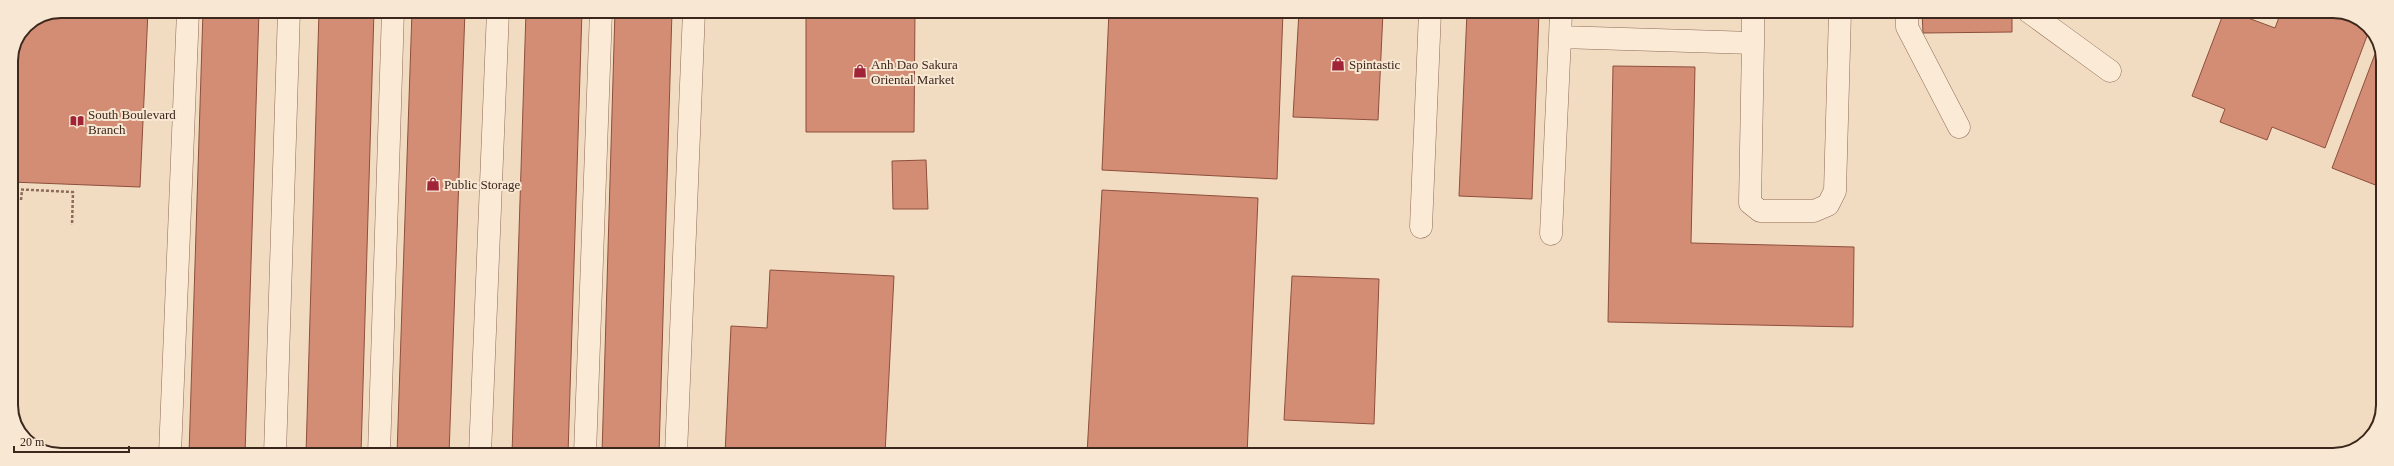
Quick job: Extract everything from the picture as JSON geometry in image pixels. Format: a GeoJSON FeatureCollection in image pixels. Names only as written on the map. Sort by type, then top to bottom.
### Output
{"type":"FeatureCollection","features":[{"type":"Feature","properties":{"kind":"lane"},"geometry":{"type":"LineString","coordinates":[[170,448],[188,18]]}},
{"type":"Feature","properties":{"kind":"lane"},"geometry":{"type":"LineString","coordinates":[[275,448],[289,18]]}},
{"type":"Feature","properties":{"kind":"lane"},"geometry":{"type":"LineString","coordinates":[[379,448],[394,18]]}},
{"type":"Feature","properties":{"kind":"lane"},"geometry":{"type":"LineString","coordinates":[[480,448],[498,18]]}},
{"type":"Feature","properties":{"kind":"lane"},"geometry":{"type":"LineString","coordinates":[[585,448],[600,18]]}},
{"type":"Feature","properties":{"kind":"lane"},"geometry":{"type":"LineString","coordinates":[[676,448],[694,18]]}},
{"type":"Feature","properties":{"kind":"lane"},"geometry":{"type":"LineString","coordinates":[[1421,227],[1430,18]]}},
{"type":"Feature","properties":{"kind":"lane"},"geometry":{"type":"LineString","coordinates":[[1551,234],[1561,18]]}},
{"type":"Feature","properties":{"kind":"lane"},"geometry":{"type":"LineString","coordinates":[[1753,18],[1750,203],[1760,211],[1814,211],[1828,205],[1835,191],[1840,18]]}},
{"type":"Feature","properties":{"kind":"lane"},"geometry":{"type":"LineString","coordinates":[[1907,18],[1907,27],[1959,127]]}},
{"type":"Feature","properties":{"kind":"lane"},"geometry":{"type":"LineString","coordinates":[[2037,18],[2110,71]]}},
{"type":"Feature","properties":{"kind":"lane"},"geometry":{"type":"LineString","coordinates":[[1560,37],[1753,43]]}},
{"type":"Feature","properties":{"kind":"path"},"geometry":{"type":"LineString","coordinates":[[18,190],[73,192],[72,225]]}},
{"type":"Feature","properties":{"kind":"path"},"geometry":{"type":"LineString","coordinates":[[18,200],[22,200],[22,190]]}},
{"type":"Feature","properties":{"kind":"building","name":"South Boulevard Branch"},"geometry":{"type":"Polygon","coordinates":[[[61,18],[148,18],[140,187],[18,182],[18,61],[21,45],[25,37],[37,25],[45,21],[61,18]]]}},
{"type":"Feature","properties":{"kind":"building"},"geometry":{"type":"Polygon","coordinates":[[[203,18],[259,18],[245,448],[189,448],[203,18]]]}},
{"type":"Feature","properties":{"kind":"building"},"geometry":{"type":"Polygon","coordinates":[[[319,18],[374,18],[361,448],[306,448],[319,18]]]}},
{"type":"Feature","properties":{"kind":"building"},"geometry":{"type":"Polygon","coordinates":[[[412,18],[465,18],[449,448],[397,448],[412,18]]]}},
{"type":"Feature","properties":{"kind":"building"},"geometry":{"type":"Polygon","coordinates":[[[526,18],[582,18],[568,448],[512,448],[526,18]]]}},
{"type":"Feature","properties":{"kind":"building"},"geometry":{"type":"Polygon","coordinates":[[[615,18],[672,18],[659,448],[602,448],[615,18]]]}},
{"type":"Feature","properties":{"kind":"building","name":"Anh Dao Sakura Oriental Market"},"geometry":{"type":"Polygon","coordinates":[[[806,18],[915,18],[914,132],[806,132],[806,18]]]}},
{"type":"Feature","properties":{"kind":"building"},"geometry":{"type":"Polygon","coordinates":[[[1109,18],[1283,18],[1277,179],[1102,170],[1109,18]]]}},
{"type":"Feature","properties":{"kind":"building","name":"Spintastic"},"geometry":{"type":"Polygon","coordinates":[[[1299,18],[1383,18],[1378,120],[1293,117],[1299,18]]]}},
{"type":"Feature","properties":{"kind":"building"},"geometry":{"type":"Polygon","coordinates":[[[1467,18],[1539,18],[1532,199],[1459,196],[1467,18]]]}},
{"type":"Feature","properties":{"kind":"building"},"geometry":{"type":"Polygon","coordinates":[[[1922,18],[2012,18],[2012,32],[1923,33],[1922,18]]]}},
{"type":"Feature","properties":{"kind":"building"},"geometry":{"type":"Polygon","coordinates":[[[2222,18],[2248,18],[2275,28],[2279,18],[2333,18],[2349,21],[2359,27],[2367,36],[2325,148],[2272,127],[2267,140],[2220,122],[2225,109],[2192,96],[2222,18]]]}},
{"type":"Feature","properties":{"kind":"building"},"geometry":{"type":"Polygon","coordinates":[[[2375,53],[2376,185],[2332,168],[2375,53]]]}},
{"type":"Feature","properties":{"kind":"building"},"geometry":{"type":"Polygon","coordinates":[[[1613,66],[1695,67],[1691,243],[1854,247],[1853,327],[1608,322],[1613,66]]]}},
{"type":"Feature","properties":{"kind":"building"},"geometry":{"type":"Polygon","coordinates":[[[926,160],[928,209],[893,209],[892,161],[926,160]]]}},
{"type":"Feature","properties":{"kind":"building"},"geometry":{"type":"Polygon","coordinates":[[[1102,190],[1258,198],[1247,448],[1087,448],[1102,190]]]}},
{"type":"Feature","properties":{"kind":"building"},"geometry":{"type":"Polygon","coordinates":[[[770,270],[894,276],[885,448],[725,448],[731,326],[767,328],[770,270]]]}},
{"type":"Feature","properties":{"kind":"building"},"geometry":{"type":"Polygon","coordinates":[[[1292,276],[1379,279],[1374,424],[1284,420],[1292,276]]]}},
{"type":"Feature","properties":{"kind":"place","name":"Spintastic"},"geometry":{"type":"Point","coordinates":[1338,64]}},
{"type":"Feature","properties":{"kind":"place","name":"Anh Dao Sakura Oriental Market"},"geometry":{"type":"Point","coordinates":[860,71]}},
{"type":"Feature","properties":{"kind":"place","name":"South Boulevard Branch"},"geometry":{"type":"Point","coordinates":[77,121]}},
{"type":"Feature","properties":{"kind":"place","name":"Public Storage"},"geometry":{"type":"Point","coordinates":[433,184]}}]}
